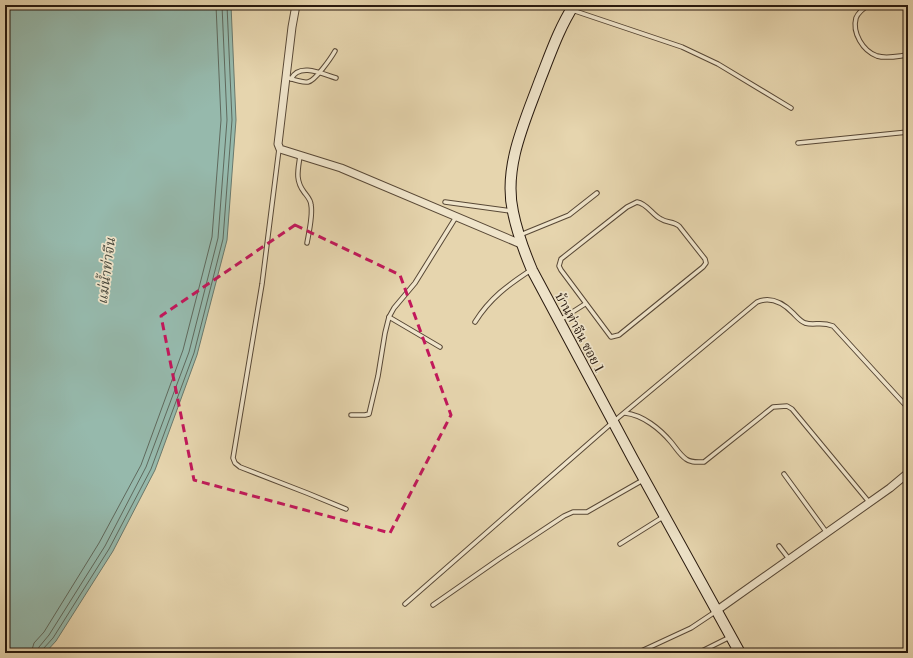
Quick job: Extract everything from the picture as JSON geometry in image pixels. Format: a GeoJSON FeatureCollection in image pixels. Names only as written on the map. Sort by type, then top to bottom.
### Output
{"type":"FeatureCollection","features":[{"type":"Feature","properties":{"kind":"street"},"geometry":{"type":"LineString","coordinates":[[296,5],[288,78],[278,144],[279,148],[341,168],[457,216],[520,240]]}},
{"type":"Feature","properties":{"kind":"street","name":"บ้านท่าจีน ซอย 1"},"geometry":{"type":"LineString","coordinates":[[572,7],[556,40],[518,138],[511,172],[512,211],[520,240],[532,270],[664,516],[740,653]]}},
{"type":"Feature","properties":{"kind":"street"},"geometry":{"type":"LineString","coordinates":[[716,611],[890,488],[908,473]]}},
{"type":"Feature","properties":{"kind":"lane"},"geometry":{"type":"LineString","coordinates":[[869,5],[856,17],[859,40],[863,47],[873,54],[883,57],[908,55]]}},
{"type":"Feature","properties":{"kind":"lane"},"geometry":{"type":"LineString","coordinates":[[572,7],[682,47],[724,68],[791,108]]}},
{"type":"Feature","properties":{"kind":"lane"},"geometry":{"type":"LineString","coordinates":[[288,78],[308,82],[313,79],[329,62],[335,51]]}},
{"type":"Feature","properties":{"kind":"lane"},"geometry":{"type":"LineString","coordinates":[[288,78],[302,71],[318,72],[336,78]]}},
{"type":"Feature","properties":{"kind":"lane"},"geometry":{"type":"LineString","coordinates":[[798,143],[908,132]]}},
{"type":"Feature","properties":{"kind":"lane"},"geometry":{"type":"LineString","coordinates":[[279,148],[262,284],[233,458],[235,463],[240,467],[346,509]]}},
{"type":"Feature","properties":{"kind":"lane"},"geometry":{"type":"LineString","coordinates":[[300,156],[297,175],[299,185],[310,200],[312,208],[307,243]]}},
{"type":"Feature","properties":{"kind":"lane"},"geometry":{"type":"LineString","coordinates":[[520,240],[569,215],[597,193]]}},
{"type":"Feature","properties":{"kind":"lane"},"geometry":{"type":"LineString","coordinates":[[445,202],[512,211]]}},
{"type":"Feature","properties":{"kind":"lane"},"geometry":{"type":"LineString","coordinates":[[635,202],[644,205],[663,221],[677,224],[706,260],[703,267],[616,337],[610,337],[585,304],[561,270],[559,266],[561,259],[635,202]]}},
{"type":"Feature","properties":{"kind":"lane"},"geometry":{"type":"LineString","coordinates":[[351,415],[369,414],[389,317],[394,308],[414,283],[457,216]]}},
{"type":"Feature","properties":{"kind":"lane"},"geometry":{"type":"LineString","coordinates":[[475,322],[486,307],[502,290],[532,270]]}},
{"type":"Feature","properties":{"kind":"lane"},"geometry":{"type":"LineString","coordinates":[[405,604],[613,422],[757,302],[764,300],[776,301],[784,305],[805,323],[825,323],[833,326],[908,408]]}},
{"type":"Feature","properties":{"kind":"lane"},"geometry":{"type":"LineString","coordinates":[[559,320],[585,304]]}},
{"type":"Feature","properties":{"kind":"lane"},"geometry":{"type":"LineString","coordinates":[[389,317],[440,347]]}},
{"type":"Feature","properties":{"kind":"lane"},"geometry":{"type":"LineString","coordinates":[[625,413],[630,413],[658,428],[686,460],[704,462],[773,407],[787,406],[792,409],[869,502]]}},
{"type":"Feature","properties":{"kind":"lane"},"geometry":{"type":"LineString","coordinates":[[784,474],[827,533]]}},
{"type":"Feature","properties":{"kind":"lane"},"geometry":{"type":"LineString","coordinates":[[433,605],[564,516],[573,512],[587,512],[644,479]]}},
{"type":"Feature","properties":{"kind":"lane"},"geometry":{"type":"LineString","coordinates":[[620,544],[664,516]]}},
{"type":"Feature","properties":{"kind":"lane"},"geometry":{"type":"LineString","coordinates":[[779,546],[789,559]]}},
{"type":"Feature","properties":{"kind":"lane"},"geometry":{"type":"LineString","coordinates":[[637,653],[691,628],[716,611]]}},
{"type":"Feature","properties":{"kind":"lane"},"geometry":{"type":"LineString","coordinates":[[698,653],[731,637]]}},
{"type":"Feature","properties":{"kind":"highlighted area"},"geometry":{"type":"Polygon","coordinates":[[[295,225],[400,275],[451,415],[390,533],[194,480],[161,316],[295,225]]]}},
{"type":"Feature","properties":{"kind":"water","name":"แม่น้ำท่าจีน"},"geometry":{"type":"Polygon","coordinates":[[[5,5],[231,5],[236,120],[227,240],[197,355],[155,470],[113,551],[56,641],[45,653],[5,653],[5,5]]]}}]}
